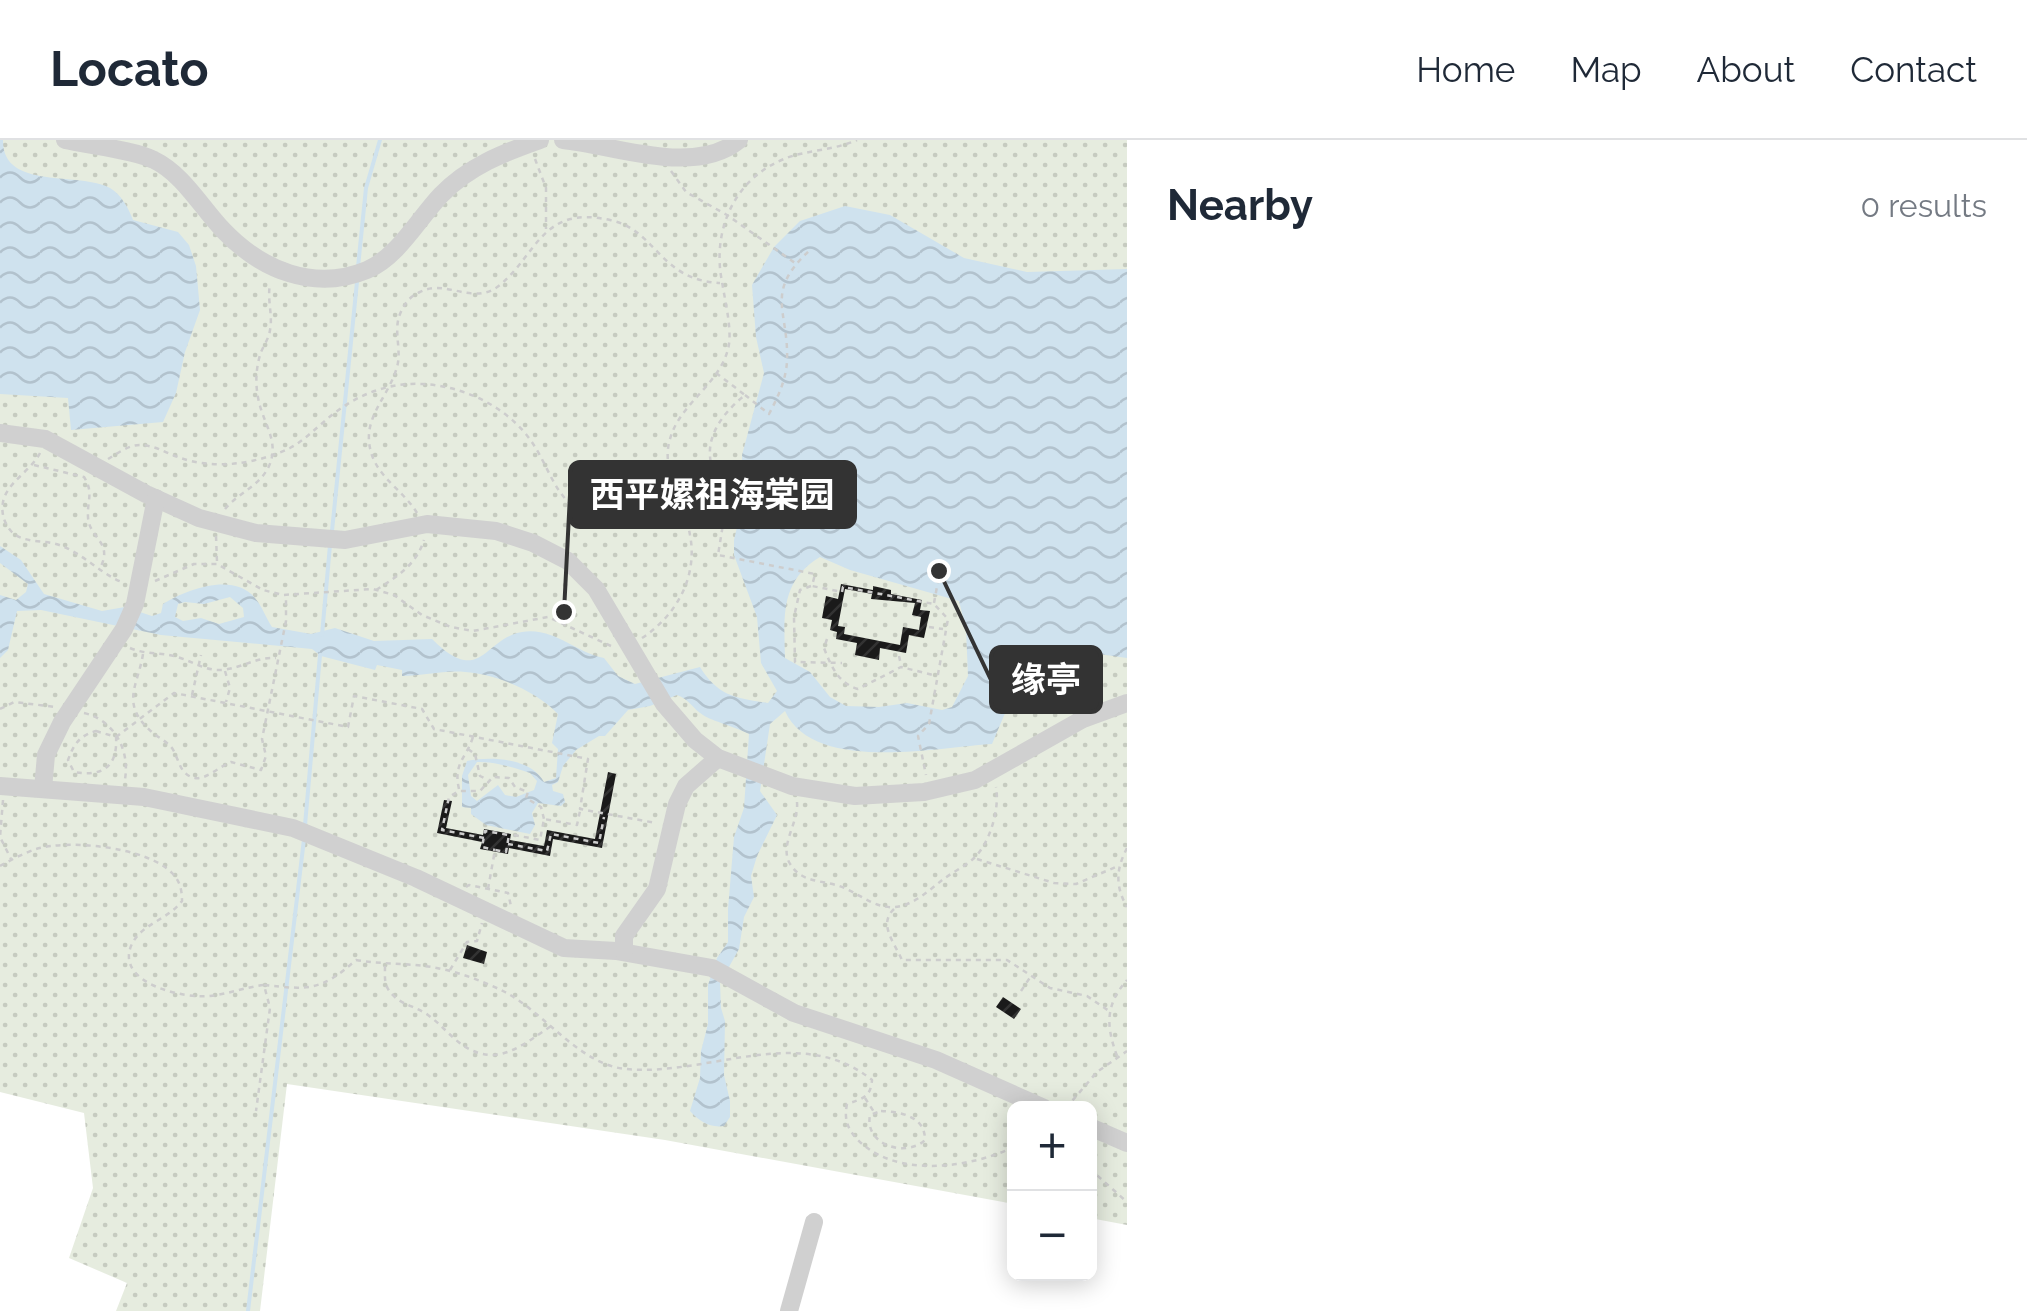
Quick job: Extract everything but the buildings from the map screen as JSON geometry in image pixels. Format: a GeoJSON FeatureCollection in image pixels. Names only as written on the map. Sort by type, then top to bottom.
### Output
{"type":"FeatureCollection","features":[{"type":"Feature","properties":{"kind":"street"},"geometry":{"type":"LineString","coordinates":[[65,140],[152,158],[172,173],[225,232],[252,255],[277,269],[312,280],[357,273],[378,264],[443,193],[476,166],[534,142]]}},
{"type":"Feature","properties":{"kind":"street"},"geometry":{"type":"LineString","coordinates":[[564,140],[650,157],[695,157],[739,140]]}},
{"type":"Feature","properties":{"kind":"street"},"geometry":{"type":"LineString","coordinates":[[0,432],[45,439],[156,498],[218,523],[256,533],[345,540],[422,525],[496,531],[533,544],[568,561],[596,589],[664,704],[696,740],[718,758],[792,786],[855,796],[930,790],[974,780],[1083,719],[1127,703]]}},
{"type":"Feature","properties":{"kind":"street"},"geometry":{"type":"LineString","coordinates":[[43,788],[46,755],[120,635],[137,596],[156,498]]}},
{"type":"Feature","properties":{"kind":"street"},"geometry":{"type":"LineString","coordinates":[[624,952],[624,936],[657,889],[677,804],[686,786],[718,758]]}},
{"type":"Feature","properties":{"kind":"street"},"geometry":{"type":"LineString","coordinates":[[2,786],[122,795],[293,828],[324,838],[564,948],[624,952],[720,972],[794,1013],[936,1060],[1028,1101]]}},
{"type":"Feature","properties":{"kind":"street"},"geometry":{"type":"LineString","coordinates":[[1097,1130],[1127,1143]]}},
{"type":"Feature","properties":{"kind":"street"},"geometry":{"type":"LineString","coordinates":[[790,1311],[814,1222]]}},
{"type":"Feature","properties":{"kind":"path"},"geometry":{"type":"LineString","coordinates":[[45,439],[33,464],[3,500],[3,518],[13,534],[58,544],[137,596],[194,564],[217,564],[262,590],[286,595],[376,590],[394,595],[422,615],[450,627],[472,631],[548,616],[610,646],[631,645],[676,606],[691,574],[690,535],[670,476],[669,441],[684,410],[716,373],[729,344],[722,283],[722,228],[730,204],[753,177],[786,158],[834,150],[857,140]]}},
{"type":"Feature","properties":{"kind":"path"},"geometry":{"type":"LineString","coordinates":[[534,142],[546,188],[546,230]]}},
{"type":"Feature","properties":{"kind":"path"},"geometry":{"type":"LineString","coordinates":[[666,157],[686,192],[727,215],[795,264]]}},
{"type":"Feature","properties":{"kind":"path"},"geometry":{"type":"LineString","coordinates":[[376,590],[408,567],[420,553],[424,538],[414,508],[376,465],[370,449],[376,406],[390,387],[399,363],[399,316],[408,300],[422,290],[441,286],[459,294],[478,295],[498,287],[546,230],[582,219],[610,220],[636,231],[685,276],[722,283]]}},
{"type":"Feature","properties":{"kind":"path"},"geometry":{"type":"LineString","coordinates":[[716,373],[769,414],[784,382],[784,282],[810,249]]}},
{"type":"Feature","properties":{"kind":"path"},"geometry":{"type":"LineString","coordinates":[[217,564],[218,523],[226,506],[268,470],[273,455],[257,392],[256,370],[270,331],[268,295],[277,269]]}},
{"type":"Feature","properties":{"kind":"path"},"geometry":{"type":"LineString","coordinates":[[98,466],[139,444],[182,459],[212,464],[237,464],[273,455],[309,435],[360,395],[420,384],[447,386],[486,402],[514,422],[529,438],[564,499],[595,515],[632,516],[678,498]]}},
{"type":"Feature","properties":{"kind":"path"},"geometry":{"type":"LineString","coordinates":[[745,396],[718,423],[712,441],[710,464],[724,494],[728,514],[718,555],[814,574],[812,586]]}},
{"type":"Feature","properties":{"kind":"path"},"geometry":{"type":"LineString","coordinates":[[33,464],[84,478],[92,490],[90,524],[104,548],[104,560],[98,570]]}},
{"type":"Feature","properties":{"kind":"path"},"geometry":{"type":"LineString","coordinates":[[682,511],[724,518]]}},
{"type":"Feature","properties":{"kind":"path"},"geometry":{"type":"LineString","coordinates":[[934,604],[940,570]]}},
{"type":"Feature","properties":{"kind":"path"},"geometry":{"type":"LineString","coordinates":[[842,663],[795,662],[796,600],[800,590],[812,586],[842,592],[844,587],[934,604],[948,620],[929,724],[918,736],[930,790]]}},
{"type":"Feature","properties":{"kind":"path"},"geometry":{"type":"LineString","coordinates":[[143,654],[132,688],[134,704],[140,719],[174,750],[184,772],[195,778],[230,762],[260,770],[266,756],[262,740],[286,595]]}},
{"type":"Feature","properties":{"kind":"path"},"geometry":{"type":"LineString","coordinates":[[928,626],[944,630]]}},
{"type":"Feature","properties":{"kind":"path"},"geometry":{"type":"LineString","coordinates":[[120,635],[143,654],[176,656],[199,666],[225,670],[262,657],[278,658]]}},
{"type":"Feature","properties":{"kind":"path"},"geometry":{"type":"LineString","coordinates":[[828,639],[824,648],[830,663],[847,686],[858,689],[901,667],[938,676]]}},
{"type":"Feature","properties":{"kind":"path"},"geometry":{"type":"LineString","coordinates":[[192,696],[201,655]]}},
{"type":"Feature","properties":{"kind":"path"},"geometry":{"type":"LineString","coordinates":[[899,656],[901,667]]}},
{"type":"Feature","properties":{"kind":"path"},"geometry":{"type":"LineString","coordinates":[[225,670],[230,688],[226,703]]}},
{"type":"Feature","properties":{"kind":"path"},"geometry":{"type":"LineString","coordinates":[[116,736],[115,756],[104,770],[91,775],[69,768],[74,744],[84,734],[96,731],[116,736],[174,693],[348,727],[354,696],[422,709],[434,728],[588,759],[577,825],[544,819]]}},
{"type":"Feature","properties":{"kind":"path"},"geometry":{"type":"LineString","coordinates":[[0,709],[14,702],[38,702],[94,716],[108,725],[128,760],[122,795]]}},
{"type":"Feature","properties":{"kind":"path"},"geometry":{"type":"LineString","coordinates":[[461,791],[456,778],[460,760],[473,736]]}},
{"type":"Feature","properties":{"kind":"path"},"geometry":{"type":"LineString","coordinates":[[468,749],[475,754],[480,776],[489,781]]}},
{"type":"Feature","properties":{"kind":"path"},"geometry":{"type":"LineString","coordinates":[[990,771],[998,792],[996,812],[974,858],[918,899],[887,916],[886,925],[902,960],[1007,960],[1050,988],[1086,996],[1109,1011]]}},
{"type":"Feature","properties":{"kind":"path"},"geometry":{"type":"LineString","coordinates":[[484,838],[442,830],[449,796],[471,789],[480,791],[494,778],[509,778],[545,812],[540,840],[514,836]]}},
{"type":"Feature","properties":{"kind":"path"},"geometry":{"type":"LineString","coordinates":[[2,786],[0,837],[12,860]]}},
{"type":"Feature","properties":{"kind":"path"},"geometry":{"type":"LineString","coordinates":[[792,786],[798,815],[786,848],[788,862],[812,882],[837,885],[896,908]]}},
{"type":"Feature","properties":{"kind":"path"},"geometry":{"type":"LineString","coordinates":[[580,810],[673,826]]}},
{"type":"Feature","properties":{"kind":"path"},"geometry":{"type":"LineString","coordinates":[[508,844],[548,851],[551,834],[599,843],[604,814]]}},
{"type":"Feature","properties":{"kind":"path"},"geometry":{"type":"LineString","coordinates":[[486,831],[509,836],[508,844],[506,852],[482,847],[486,831]]}},
{"type":"Feature","properties":{"kind":"path"},"geometry":{"type":"LineString","coordinates":[[0,866],[38,848],[84,844],[160,864],[174,874],[182,888],[182,902],[175,911],[143,929],[129,956],[139,978],[192,995],[264,986],[319,988],[356,960],[385,966],[426,966],[504,992],[542,1015],[568,1042],[621,1069],[696,1067],[768,1052],[827,1058],[859,1070],[872,1080],[871,1091],[865,1098],[847,1104],[844,1117],[850,1132],[866,1148],[886,1157],[922,1166],[961,1164],[1007,1150]]}},
{"type":"Feature","properties":{"kind":"path"},"geometry":{"type":"LineString","coordinates":[[1127,848],[1118,866],[1118,883],[1127,907]]}},
{"type":"Feature","properties":{"kind":"path"},"geometry":{"type":"LineString","coordinates":[[488,889],[495,850]]}},
{"type":"Feature","properties":{"kind":"path"},"geometry":{"type":"LineString","coordinates":[[974,858],[1054,883],[1076,884],[1118,866]]}},
{"type":"Feature","properties":{"kind":"path"},"geometry":{"type":"LineString","coordinates":[[449,972],[467,942],[477,941],[485,912]]}},
{"type":"Feature","properties":{"kind":"path"},"geometry":{"type":"LineString","coordinates":[[385,966],[385,984],[390,993],[404,1005],[426,1013],[452,1040],[482,1054],[501,1055],[552,1026]]}},
{"type":"Feature","properties":{"kind":"path"},"geometry":{"type":"LineString","coordinates":[[1021,990],[1032,975]]}},
{"type":"Feature","properties":{"kind":"path"},"geometry":{"type":"LineString","coordinates":[[1118,1056],[1108,1032],[1109,1011],[1127,980]]}},
{"type":"Feature","properties":{"kind":"path"},"geometry":{"type":"LineString","coordinates":[[256,1111],[270,1008],[264,986]]}},
{"type":"Feature","properties":{"kind":"path"},"geometry":{"type":"LineString","coordinates":[[1072,1101],[1097,1072],[1127,1052]]}},
{"type":"Feature","properties":{"kind":"path"},"geometry":{"type":"LineString","coordinates":[[865,1098],[875,1114]]}},
{"type":"Feature","properties":{"kind":"path"},"geometry":{"type":"LineString","coordinates":[[896,1112],[916,1119],[925,1130],[925,1140],[917,1148],[902,1150],[891,1146],[872,1134],[868,1125],[870,1116],[875,1114],[896,1112]]}},
{"type":"Feature","properties":{"kind":"path"},"geometry":{"type":"LineString","coordinates":[[886,1157],[891,1146]]}},
{"type":"Feature","properties":{"kind":"path"},"geometry":{"type":"LineString","coordinates":[[1097,1175],[1127,1202]]}},
{"type":"Feature","properties":{"kind":"shaded area"},"geometry":{"type":"Polygon","coordinates":[[[0,140],[1127,140],[1127,1225],[1097,1219],[1097,1101],[1007,1101],[1007,1203],[665,1140],[287,1084],[260,1311],[116,1311],[127,1283],[69,1258],[93,1188],[84,1113],[0,1092],[0,140]]]}},
{"type":"Feature","properties":{"kind":"water"},"geometry":{"type":"Polygon","coordinates":[[[0,140],[15,167],[45,177],[110,188],[124,202],[133,220],[178,232],[189,245],[196,266],[200,310],[176,393],[163,422],[71,430],[68,398],[0,394],[0,140]]]}},
{"type":"Feature","properties":{"kind":"water"},"geometry":{"type":"Polygon","coordinates":[[[845,206],[890,215],[964,258],[1027,272],[1127,269],[1127,658],[1064,649],[1028,659],[992,744],[910,751],[849,750],[822,743],[800,731],[785,711],[770,724],[760,791],[777,815],[751,876],[754,897],[744,917],[739,949],[720,983],[725,1021],[724,1075],[730,1101],[730,1117],[724,1126],[706,1123],[690,1111],[700,1078],[708,1024],[708,985],[717,958],[728,942],[734,837],[744,808],[749,734],[707,717],[677,695],[628,710],[605,736],[576,750],[563,766],[558,782],[552,785],[553,791],[563,794],[565,802],[561,806],[538,803],[532,813],[535,825],[530,834],[486,825],[471,814],[471,808],[462,807],[462,776],[467,761],[510,761],[530,768],[544,782],[556,778],[558,749],[552,743],[558,714],[539,698],[502,680],[457,672],[402,676],[402,670],[377,665],[375,670],[321,656],[312,649],[161,635],[41,610],[17,611],[8,650],[0,658],[0,595],[16,600],[26,592],[28,584],[0,563],[0,546],[21,560],[44,594],[102,611],[125,607],[152,616],[161,613],[163,604],[185,593],[210,586],[235,586],[255,598],[272,627],[311,634],[335,628],[374,641],[432,639],[448,653],[472,660],[509,636],[533,631],[604,658],[618,676],[635,684],[700,667],[728,694],[768,703],[777,691],[761,663],[757,617],[734,555],[734,540],[743,502],[742,455],[764,373],[756,337],[752,285],[774,247],[800,221],[845,206]],[[820,557],[791,588],[787,601],[785,658],[810,672],[830,697],[846,706],[907,703],[942,710],[952,707],[968,676],[966,629],[959,601],[850,570],[820,557]],[[230,597],[204,604],[178,604],[175,617],[183,621],[201,618],[219,624],[244,617],[243,608],[230,597]],[[477,762],[468,775],[471,796],[477,801],[498,785],[505,795],[516,797],[534,790],[537,781],[530,773],[484,762],[477,762]]]}},
{"type":"Feature","properties":{"kind":"waterway"},"geometry":{"type":"LineString","coordinates":[[358,267],[366,188],[380,140]]}},
{"type":"Feature","properties":{"kind":"waterway"},"geometry":{"type":"LineString","coordinates":[[332,531],[357,282]]}},
{"type":"Feature","properties":{"kind":"waterway"},"geometry":{"type":"LineString","coordinates":[[322,635],[330,545]]}},
{"type":"Feature","properties":{"kind":"waterway"},"geometry":{"type":"LineString","coordinates":[[305,825],[320,655]]}},
{"type":"Feature","properties":{"kind":"waterway"},"geometry":{"type":"LineString","coordinates":[[248,1311],[304,839]]}},
{"type":"Feature","properties":{"kind":"place","name":"缘亭"},"geometry":{"type":"Point","coordinates":[939,571]}},
{"type":"Feature","properties":{"kind":"place","name":"西平嫘祖海棠园"},"geometry":{"type":"Point","coordinates":[564,612]}}]}
